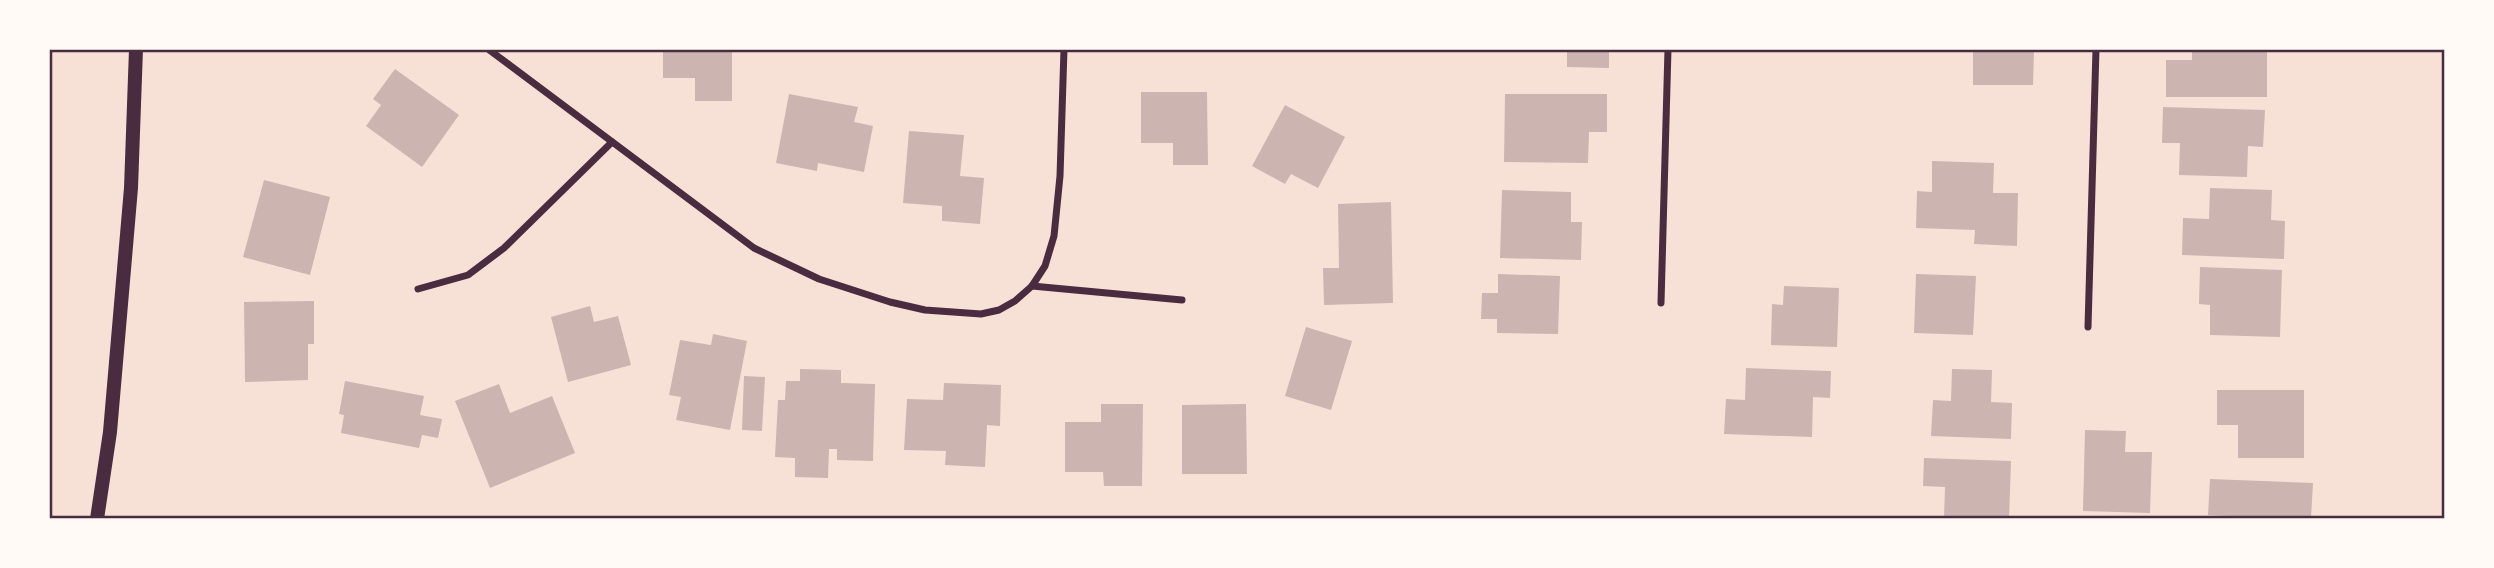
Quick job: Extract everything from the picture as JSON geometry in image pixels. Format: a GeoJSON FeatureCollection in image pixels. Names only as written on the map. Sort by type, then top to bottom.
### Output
{"type":"FeatureCollection","features":[{"type":"Feature","properties":{"kind":"main road"},"geometry":{"type":"LineString","coordinates":[[97,519],[110,432],[131,188],[136,49]]}},
{"type":"Feature","properties":{"kind":"street"},"geometry":{"type":"LineString","coordinates":[[488,49],[754,248],[819,279],[890,302],[926,310],[981,314],[999,310],[1015,301],[1032,286],[1045,266],[1055,236],[1065,49]]}},
{"type":"Feature","properties":{"kind":"street"},"geometry":{"type":"LineString","coordinates":[[1661,303],[1668,49]]}},
{"type":"Feature","properties":{"kind":"street"},"geometry":{"type":"LineString","coordinates":[[2088,327],[2096,49]]}},
{"type":"Feature","properties":{"kind":"street"},"geometry":{"type":"LineString","coordinates":[[418,289],[468,275],[504,248],[611,142]]}},
{"type":"Feature","properties":{"kind":"street"},"geometry":{"type":"LineString","coordinates":[[1032,286],[1182,300]]}},
{"type":"Feature","properties":{"kind":"building"},"geometry":{"type":"Polygon","coordinates":[[[663,49],[732,49],[732,101],[695,101],[695,78],[663,78],[663,49]]]}},
{"type":"Feature","properties":{"kind":"building"},"geometry":{"type":"Polygon","coordinates":[[[1567,49],[1609,49],[1609,68],[1567,67],[1567,49]]]}},
{"type":"Feature","properties":{"kind":"building"},"geometry":{"type":"Polygon","coordinates":[[[1973,49],[2034,49],[2033,85],[1973,85],[1973,49]]]}},
{"type":"Feature","properties":{"kind":"building"},"geometry":{"type":"Polygon","coordinates":[[[2192,49],[2267,49],[2267,97],[2166,97],[2166,60],[2192,60],[2192,49]]]}},
{"type":"Feature","properties":{"kind":"building"},"geometry":{"type":"Polygon","coordinates":[[[395,69],[459,115],[422,167],[366,126],[381,105],[373,99],[395,69]]]}},
{"type":"Feature","properties":{"kind":"building"},"geometry":{"type":"Polygon","coordinates":[[[1141,92],[1207,92],[1208,165],[1173,165],[1173,143],[1141,143],[1141,92]]]}},
{"type":"Feature","properties":{"kind":"building"},"geometry":{"type":"Polygon","coordinates":[[[789,94],[858,107],[854,122],[873,126],[864,172],[818,163],[817,171],[776,163],[789,94]]]}},
{"type":"Feature","properties":{"kind":"building"},"geometry":{"type":"Polygon","coordinates":[[[1505,94],[1607,94],[1607,132],[1589,132],[1588,163],[1504,162],[1505,94]]]}},
{"type":"Feature","properties":{"kind":"building"},"geometry":{"type":"Polygon","coordinates":[[[1285,105],[1345,137],[1318,188],[1291,174],[1285,184],[1252,166],[1285,105]]]}},
{"type":"Feature","properties":{"kind":"building"},"geometry":{"type":"Polygon","coordinates":[[[2163,107],[2265,110],[2263,147],[2248,146],[2247,177],[2179,175],[2180,143],[2162,143],[2163,107]]]}},
{"type":"Feature","properties":{"kind":"building"},"geometry":{"type":"Polygon","coordinates":[[[909,131],[964,135],[960,176],[984,178],[980,224],[942,221],[942,206],[903,203],[909,131]]]}},
{"type":"Feature","properties":{"kind":"building"},"geometry":{"type":"Polygon","coordinates":[[[1932,161],[1994,163],[1993,193],[2018,193],[2017,246],[1974,244],[1975,230],[1916,228],[1917,191],[1932,192],[1932,161]]]}},
{"type":"Feature","properties":{"kind":"building"},"geometry":{"type":"Polygon","coordinates":[[[264,180],[330,197],[310,275],[243,257],[264,180]]]}},
{"type":"Feature","properties":{"kind":"building"},"geometry":{"type":"Polygon","coordinates":[[[2210,188],[2272,190],[2271,220],[2285,221],[2284,259],[2182,255],[2183,218],[2209,219],[2210,188]]]}},
{"type":"Feature","properties":{"kind":"building"},"geometry":{"type":"Polygon","coordinates":[[[1502,190],[1571,192],[1571,222],[1582,222],[1581,260],[1500,258],[1502,190]]]}},
{"type":"Feature","properties":{"kind":"building"},"geometry":{"type":"Polygon","coordinates":[[[1391,202],[1393,303],[1324,305],[1323,268],[1339,268],[1338,204],[1391,202]]]}},
{"type":"Feature","properties":{"kind":"building"},"geometry":{"type":"Polygon","coordinates":[[[2200,267],[2282,270],[2280,337],[2210,335],[2210,305],[2199,304],[2200,267]]]}},
{"type":"Feature","properties":{"kind":"building"},"geometry":{"type":"Polygon","coordinates":[[[1498,274],[1560,276],[1558,334],[1497,333],[1497,319],[1481,319],[1482,293],[1498,293],[1498,274]]]}},
{"type":"Feature","properties":{"kind":"building"},"geometry":{"type":"Polygon","coordinates":[[[1916,274],[1976,276],[1973,335],[1914,333],[1916,274]]]}},
{"type":"Feature","properties":{"kind":"building"},"geometry":{"type":"Polygon","coordinates":[[[1784,286],[1839,288],[1837,347],[1771,345],[1772,304],[1783,305],[1784,286]]]}},
{"type":"Feature","properties":{"kind":"building"},"geometry":{"type":"Polygon","coordinates":[[[314,301],[314,344],[308,344],[308,380],[245,382],[244,302],[314,301]]]}},
{"type":"Feature","properties":{"kind":"building"},"geometry":{"type":"Polygon","coordinates":[[[590,306],[594,322],[618,316],[631,365],[568,382],[551,317],[590,306]]]}},
{"type":"Feature","properties":{"kind":"building"},"geometry":{"type":"Polygon","coordinates":[[[1306,327],[1352,341],[1331,410],[1285,396],[1306,327]]]}},
{"type":"Feature","properties":{"kind":"building"},"geometry":{"type":"Polygon","coordinates":[[[713,334],[747,341],[730,430],[676,420],[681,397],[669,395],[680,340],[711,345],[713,334]]]}},
{"type":"Feature","properties":{"kind":"building"},"geometry":{"type":"Polygon","coordinates":[[[1746,368],[1831,371],[1830,398],[1813,397],[1812,437],[1724,434],[1726,399],[1745,400],[1746,368]]]}},
{"type":"Feature","properties":{"kind":"building"},"geometry":{"type":"Polygon","coordinates":[[[800,369],[841,370],[841,383],[875,384],[873,461],[837,460],[837,449],[829,449],[828,478],[795,477],[795,458],[775,457],[778,400],[785,400],[786,381],[800,381],[800,369]]]}},
{"type":"Feature","properties":{"kind":"building"},"geometry":{"type":"Polygon","coordinates":[[[1952,369],[1992,370],[1991,402],[2012,403],[2011,439],[1931,436],[1933,400],[1951,401],[1952,369]]]}},
{"type":"Feature","properties":{"kind":"building"},"geometry":{"type":"Polygon","coordinates":[[[744,376],[765,377],[762,431],[742,430],[744,376]]]}},
{"type":"Feature","properties":{"kind":"building"},"geometry":{"type":"Polygon","coordinates":[[[345,381],[424,396],[420,415],[442,419],[438,438],[422,435],[419,448],[341,433],[344,415],[339,414],[345,381]]]}},
{"type":"Feature","properties":{"kind":"building"},"geometry":{"type":"Polygon","coordinates":[[[944,383],[1001,385],[1000,426],[987,425],[985,467],[945,465],[946,451],[904,450],[907,399],[943,400],[944,383]]]}},
{"type":"Feature","properties":{"kind":"building"},"geometry":{"type":"Polygon","coordinates":[[[499,384],[510,413],[552,396],[575,453],[490,488],[455,401],[499,384]]]}},
{"type":"Feature","properties":{"kind":"building"},"geometry":{"type":"Polygon","coordinates":[[[2217,390],[2304,390],[2304,458],[2238,458],[2238,425],[2217,425],[2217,390]]]}},
{"type":"Feature","properties":{"kind":"building"},"geometry":{"type":"Polygon","coordinates":[[[1101,404],[1143,404],[1142,486],[1104,486],[1103,472],[1065,472],[1065,422],[1101,422],[1101,404]]]}},
{"type":"Feature","properties":{"kind":"building"},"geometry":{"type":"Polygon","coordinates":[[[1246,404],[1247,474],[1182,474],[1182,405],[1246,404]]]}},
{"type":"Feature","properties":{"kind":"building"},"geometry":{"type":"Polygon","coordinates":[[[2085,430],[2126,431],[2125,452],[2152,452],[2150,513],[2083,511],[2085,430]]]}},
{"type":"Feature","properties":{"kind":"building"},"geometry":{"type":"Polygon","coordinates":[[[1924,458],[2011,461],[2009,519],[1944,519],[1945,487],[1923,486],[1924,458]]]}},
{"type":"Feature","properties":{"kind":"building"},"geometry":{"type":"Polygon","coordinates":[[[2210,479],[2313,483],[2311,518],[2228,519],[2228,516],[2208,515],[2210,479]]]}}]}
